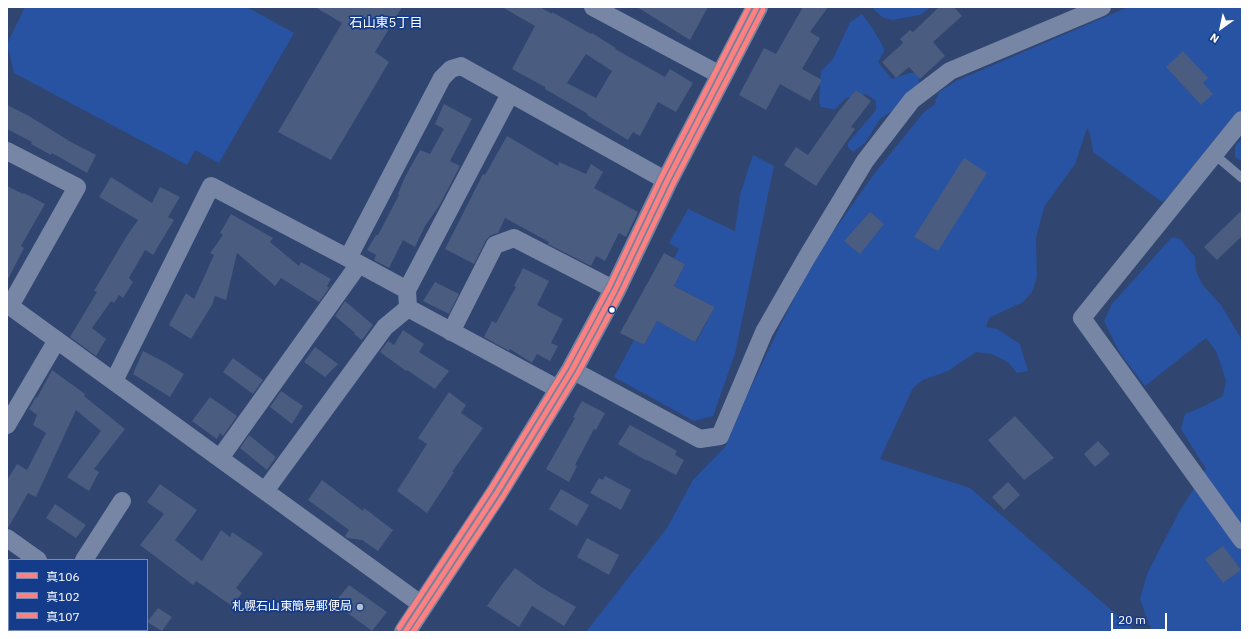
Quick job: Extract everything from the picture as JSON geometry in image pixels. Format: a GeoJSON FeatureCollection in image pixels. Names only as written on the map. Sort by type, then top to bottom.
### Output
{"type":"FeatureCollection","features":[{"type":"Feature","properties":{"kind":"highway"},"geometry":{"type":"LineString","coordinates":[[405,632],[496,494],[572,370],[757,7]]}},
{"type":"Feature","properties":{"kind":"street"},"geometry":{"type":"LineString","coordinates":[[592,7],[619,13],[722,76]]}},
{"type":"Feature","properties":{"kind":"street"},"geometry":{"type":"LineString","coordinates":[[572,370],[700,439],[720,436],[764,332],[865,161],[912,100],[950,71],[1102,7]]}},
{"type":"Feature","properties":{"kind":"street"},"geometry":{"type":"LineString","coordinates":[[220,458],[353,261],[442,78],[451,69],[461,66],[667,181]]}},
{"type":"Feature","properties":{"kind":"street"},"geometry":{"type":"LineString","coordinates":[[408,308],[407,290],[510,94]]}},
{"type":"Feature","properties":{"kind":"street"},"geometry":{"type":"LineString","coordinates":[[1242,120],[1082,318],[1242,540]]}},
{"type":"Feature","properties":{"kind":"street"},"geometry":{"type":"LineString","coordinates":[[7,151],[77,187],[8,305],[422,605]]}},
{"type":"Feature","properties":{"kind":"street"},"geometry":{"type":"LineString","coordinates":[[114,381],[211,186],[407,290]]}},
{"type":"Feature","properties":{"kind":"street"},"geometry":{"type":"LineString","coordinates":[[451,332],[495,245],[514,238],[614,290]]}},
{"type":"Feature","properties":{"kind":"street"},"geometry":{"type":"LineString","coordinates":[[408,308],[560,390]]}},
{"type":"Feature","properties":{"kind":"street"},"geometry":{"type":"LineString","coordinates":[[265,491],[385,327],[408,308]]}},
{"type":"Feature","properties":{"kind":"street"},"geometry":{"type":"LineString","coordinates":[[7,425],[57,340]]}},
{"type":"Feature","properties":{"kind":"street"},"geometry":{"type":"LineString","coordinates":[[85,559],[122,501]]}},
{"type":"Feature","properties":{"kind":"street"},"geometry":{"type":"LineString","coordinates":[[7,538],[37,559]]}},
{"type":"Feature","properties":{"kind":"lane"},"geometry":{"type":"LineString","coordinates":[[1215,155],[1242,178]]}},
{"type":"Feature","properties":{"kind":"shaded area"},"geometry":{"type":"Polygon","coordinates":[[[25,7],[247,7],[294,33],[219,163],[195,150],[187,165],[14,73],[7,44],[25,7]]]}},
{"type":"Feature","properties":{"kind":"shaded area"},"geometry":{"type":"Polygon","coordinates":[[[874,7],[931,7],[920,15],[892,20],[882,17],[873,9],[874,7]]]}},
{"type":"Feature","properties":{"kind":"shaded area"},"geometry":{"type":"Polygon","coordinates":[[[1128,7],[1242,7],[1241,112],[1228,123],[1167,198],[1162,202],[1093,152],[1090,134],[1087,128],[1075,164],[1044,207],[1036,238],[1037,277],[1032,292],[1023,302],[989,318],[986,327],[997,329],[1020,344],[1028,371],[1017,373],[1009,363],[992,354],[976,352],[948,371],[923,380],[913,388],[880,459],[970,488],[1135,632],[586,632],[667,528],[693,480],[725,447],[745,400],[780,326],[806,276],[826,242],[874,174],[924,112],[934,105],[939,92],[956,81],[1128,7]]]}},
{"type":"Feature","properties":{"kind":"shaded area"},"geometry":{"type":"Polygon","coordinates":[[[862,14],[885,50],[878,62],[892,79],[909,73],[919,72],[919,85],[903,104],[880,119],[865,143],[853,152],[848,147],[848,143],[876,110],[876,101],[866,94],[846,98],[834,110],[821,107],[819,102],[821,71],[833,59],[850,22],[862,14]]]}},
{"type":"Feature","properties":{"kind":"shaded area"},"geometry":{"type":"Polygon","coordinates":[[[1242,138],[1242,161],[1235,157],[1235,146],[1242,138]]]}},
{"type":"Feature","properties":{"kind":"shaded area"},"geometry":{"type":"Polygon","coordinates":[[[753,155],[774,166],[735,354],[713,416],[694,421],[614,377],[634,340],[644,345],[657,321],[696,342],[715,307],[674,286],[685,264],[674,258],[679,249],[669,243],[688,209],[735,231],[740,195],[753,155]]]}},
{"type":"Feature","properties":{"kind":"shaded area"},"geometry":{"type":"Polygon","coordinates":[[[1172,237],[1180,239],[1195,257],[1196,271],[1202,284],[1221,305],[1242,340],[1242,632],[1152,632],[1140,599],[1147,574],[1179,512],[1206,469],[1181,429],[1185,414],[1223,396],[1226,380],[1216,351],[1206,338],[1145,386],[1120,353],[1104,321],[1112,304],[1172,237]]]}},
{"type":"Feature","properties":{"kind":"building"},"geometry":{"type":"Polygon","coordinates":[[[315,7],[402,7],[375,52],[389,62],[331,160],[278,132],[342,23],[315,7]]]}},
{"type":"Feature","properties":{"kind":"building"},"geometry":{"type":"Polygon","coordinates":[[[502,7],[540,7],[591,34],[592,33],[616,48],[615,49],[665,77],[670,69],[693,83],[676,112],[658,102],[640,136],[633,132],[628,140],[587,115],[588,114],[545,89],[545,87],[512,69],[535,26],[502,7]],[[586,54],[567,83],[596,98],[612,71],[586,54]]]}},
{"type":"Feature","properties":{"kind":"building"},"geometry":{"type":"Polygon","coordinates":[[[637,7],[708,7],[690,40],[637,7]]]}},
{"type":"Feature","properties":{"kind":"building"},"geometry":{"type":"Polygon","coordinates":[[[803,7],[828,7],[810,32],[820,38],[802,69],[822,80],[810,101],[780,84],[766,110],[739,95],[764,48],[776,54],[803,7]]]}},
{"type":"Feature","properties":{"kind":"building"},"geometry":{"type":"Polygon","coordinates":[[[939,7],[954,7],[962,16],[933,42],[945,56],[920,79],[909,67],[896,78],[882,62],[903,43],[900,39],[910,30],[913,32],[939,7]]]}},
{"type":"Feature","properties":{"kind":"building"},"geometry":{"type":"Polygon","coordinates":[[[1183,51],[1208,78],[1203,83],[1213,94],[1201,105],[1166,67],[1183,51]]]}},
{"type":"Feature","properties":{"kind":"building"},"geometry":{"type":"Polygon","coordinates":[[[856,90],[871,101],[851,127],[855,129],[816,186],[784,165],[796,147],[808,155],[838,112],[856,90]]]}},
{"type":"Feature","properties":{"kind":"building"},"geometry":{"type":"Polygon","coordinates":[[[444,104],[472,119],[450,161],[460,166],[439,206],[425,226],[415,247],[403,240],[389,268],[374,260],[376,255],[367,250],[376,235],[378,235],[399,195],[398,194],[405,177],[420,150],[430,154],[444,129],[435,124],[444,104]]]}},
{"type":"Feature","properties":{"kind":"building"},"geometry":{"type":"Polygon","coordinates":[[[7,105],[96,155],[87,173],[52,153],[51,155],[31,144],[32,142],[7,129],[7,105]]]}},
{"type":"Feature","properties":{"kind":"building"},"geometry":{"type":"Polygon","coordinates":[[[507,136],[558,166],[559,162],[586,174],[591,164],[603,172],[594,188],[638,212],[626,237],[619,233],[605,261],[596,256],[591,266],[548,244],[549,242],[505,218],[498,233],[491,235],[486,240],[474,264],[445,249],[483,174],[485,175],[507,136]]]}},
{"type":"Feature","properties":{"kind":"building"},"geometry":{"type":"Polygon","coordinates":[[[964,158],[987,173],[938,251],[914,237],[964,158]]]}},
{"type":"Feature","properties":{"kind":"building"},"geometry":{"type":"Polygon","coordinates":[[[111,177],[152,203],[160,187],[180,197],[168,217],[174,220],[153,255],[145,250],[129,278],[133,282],[123,298],[119,295],[114,303],[111,301],[92,328],[106,339],[96,356],[70,337],[97,292],[94,291],[138,220],[99,197],[111,177]]]}},
{"type":"Feature","properties":{"kind":"building"},"geometry":{"type":"Polygon","coordinates":[[[7,186],[45,204],[21,246],[24,248],[7,281],[7,186]]]}},
{"type":"Feature","properties":{"kind":"building"},"geometry":{"type":"Polygon","coordinates":[[[1242,210],[1242,236],[1217,260],[1204,247],[1242,210]]]}},
{"type":"Feature","properties":{"kind":"building"},"geometry":{"type":"Polygon","coordinates":[[[870,212],[884,224],[860,254],[844,241],[870,212]]]}},
{"type":"Feature","properties":{"kind":"building"},"geometry":{"type":"Polygon","coordinates":[[[231,214],[273,238],[270,242],[299,266],[301,262],[331,279],[327,286],[329,288],[319,302],[281,278],[275,286],[237,253],[226,300],[215,296],[212,305],[191,339],[169,325],[186,293],[194,299],[214,255],[210,253],[223,235],[220,233],[231,214]]]}},
{"type":"Feature","properties":{"kind":"building"},"geometry":{"type":"Polygon","coordinates":[[[664,253],[685,264],[674,286],[715,307],[695,342],[657,321],[644,345],[620,333],[664,253]]]}},
{"type":"Feature","properties":{"kind":"building"},"geometry":{"type":"Polygon","coordinates":[[[523,268],[549,281],[537,305],[563,319],[551,343],[558,346],[550,361],[537,354],[532,363],[510,349],[509,351],[484,337],[492,321],[496,323],[516,287],[514,286],[523,268]]]}},
{"type":"Feature","properties":{"kind":"building"},"geometry":{"type":"Polygon","coordinates":[[[435,282],[459,294],[449,314],[423,301],[435,282]]]}},
{"type":"Feature","properties":{"kind":"building"},"geometry":{"type":"Polygon","coordinates":[[[345,301],[373,325],[362,340],[335,316],[345,301]]]}},
{"type":"Feature","properties":{"kind":"building"},"geometry":{"type":"Polygon","coordinates":[[[403,330],[424,344],[419,352],[449,371],[435,389],[407,370],[406,371],[380,352],[388,341],[394,345],[403,330]]]}},
{"type":"Feature","properties":{"kind":"building"},"geometry":{"type":"Polygon","coordinates":[[[315,347],[338,364],[325,377],[304,362],[315,347]]]}},
{"type":"Feature","properties":{"kind":"building"},"geometry":{"type":"Polygon","coordinates":[[[143,351],[184,374],[170,397],[133,374],[143,351]]]}},
{"type":"Feature","properties":{"kind":"building"},"geometry":{"type":"Polygon","coordinates":[[[233,358],[263,380],[253,394],[223,372],[233,358]]]}},
{"type":"Feature","properties":{"kind":"building"},"geometry":{"type":"Polygon","coordinates":[[[52,370],[85,394],[84,396],[125,429],[94,469],[99,472],[89,491],[67,477],[101,431],[76,410],[36,497],[28,493],[7,528],[7,480],[17,464],[27,470],[46,433],[33,425],[37,415],[29,409],[36,397],[37,398],[52,370]]]}},
{"type":"Feature","properties":{"kind":"building"},"geometry":{"type":"Polygon","coordinates":[[[281,391],[303,406],[292,424],[270,407],[281,391]]]}},
{"type":"Feature","properties":{"kind":"building"},"geometry":{"type":"Polygon","coordinates":[[[449,392],[466,405],[461,413],[483,428],[452,472],[454,472],[427,513],[397,491],[427,444],[418,438],[449,392]]]}},
{"type":"Feature","properties":{"kind":"building"},"geometry":{"type":"Polygon","coordinates":[[[210,397],[237,416],[223,436],[220,433],[217,439],[192,421],[210,397]]]}},
{"type":"Feature","properties":{"kind":"building"},"geometry":{"type":"Polygon","coordinates":[[[582,401],[605,413],[596,430],[594,429],[575,465],[577,466],[569,482],[546,469],[575,418],[573,417],[582,401]]]}},
{"type":"Feature","properties":{"kind":"building"},"geometry":{"type":"Polygon","coordinates":[[[1015,416],[1054,458],[1024,480],[988,440],[1015,416]]]}},
{"type":"Feature","properties":{"kind":"building"},"geometry":{"type":"Polygon","coordinates":[[[630,425],[677,451],[675,455],[684,460],[676,475],[647,461],[618,444],[630,425]]]}},
{"type":"Feature","properties":{"kind":"building"},"geometry":{"type":"Polygon","coordinates":[[[249,435],[276,457],[267,470],[240,448],[249,435]]]}},
{"type":"Feature","properties":{"kind":"building"},"geometry":{"type":"Polygon","coordinates":[[[1098,441],[1110,454],[1095,467],[1084,454],[1098,441]]]}},
{"type":"Feature","properties":{"kind":"building"},"geometry":{"type":"Polygon","coordinates":[[[605,476],[631,490],[621,510],[590,493],[599,478],[603,480],[605,476]]]}},
{"type":"Feature","properties":{"kind":"building"},"geometry":{"type":"Polygon","coordinates":[[[322,480],[363,511],[364,508],[393,530],[378,551],[362,540],[347,538],[345,536],[349,530],[308,500],[322,480]]]}},
{"type":"Feature","properties":{"kind":"building"},"geometry":{"type":"Polygon","coordinates":[[[1008,482],[1020,495],[1004,510],[992,497],[1008,482]]]}},
{"type":"Feature","properties":{"kind":"building"},"geometry":{"type":"Polygon","coordinates":[[[160,484],[197,510],[175,540],[202,561],[221,530],[230,537],[232,532],[263,553],[236,588],[242,593],[232,606],[196,581],[193,585],[140,545],[164,514],[147,502],[160,484]]]}},
{"type":"Feature","properties":{"kind":"building"},"geometry":{"type":"Polygon","coordinates":[[[561,489],[589,505],[577,526],[549,509],[561,489]]]}},
{"type":"Feature","properties":{"kind":"building"},"geometry":{"type":"Polygon","coordinates":[[[55,504],[86,525],[76,538],[46,518],[55,504]]]}},
{"type":"Feature","properties":{"kind":"building"},"geometry":{"type":"Polygon","coordinates":[[[587,538],[619,555],[609,575],[577,557],[587,538]]]}},
{"type":"Feature","properties":{"kind":"building"},"geometry":{"type":"Polygon","coordinates":[[[1223,546],[1241,570],[1223,583],[1205,559],[1223,546]]]}},
{"type":"Feature","properties":{"kind":"building"},"geometry":{"type":"Polygon","coordinates":[[[515,568],[541,587],[576,607],[564,626],[532,606],[519,627],[487,606],[515,568]]]}},
{"type":"Feature","properties":{"kind":"building"},"geometry":{"type":"Polygon","coordinates":[[[349,585],[387,612],[372,631],[334,603],[349,585]]]}},
{"type":"Feature","properties":{"kind":"building"},"geometry":{"type":"Polygon","coordinates":[[[158,608],[172,617],[162,631],[148,623],[158,608]]]}},
{"type":"Feature","properties":{"kind":"transit line","name":"真107"},"geometry":{"type":"LineString","coordinates":[[399,628],[490,490],[566,367],[609,287],[661,178],[749,7]]}},
{"type":"Feature","properties":{"kind":"transit line","name":"真106"},"geometry":{"type":"LineString","coordinates":[[405,632],[496,494],[572,370],[615,290],[667,181],[757,7]]}},
{"type":"Feature","properties":{"kind":"transit line","name":"真102"},"geometry":{"type":"LineString","coordinates":[[413,632],[502,498],[578,373],[621,293],[673,184],[763,10]]}},
{"type":"Feature","properties":{"kind":"place","name":"札幌石山東簡易郵便局"},"geometry":{"type":"Point","coordinates":[360,607]}},
{"type":"Feature","properties":{"kind":"district","name":"石山東5丁目"},"geometry":{"type":"Point","coordinates":[386,23]}}]}
